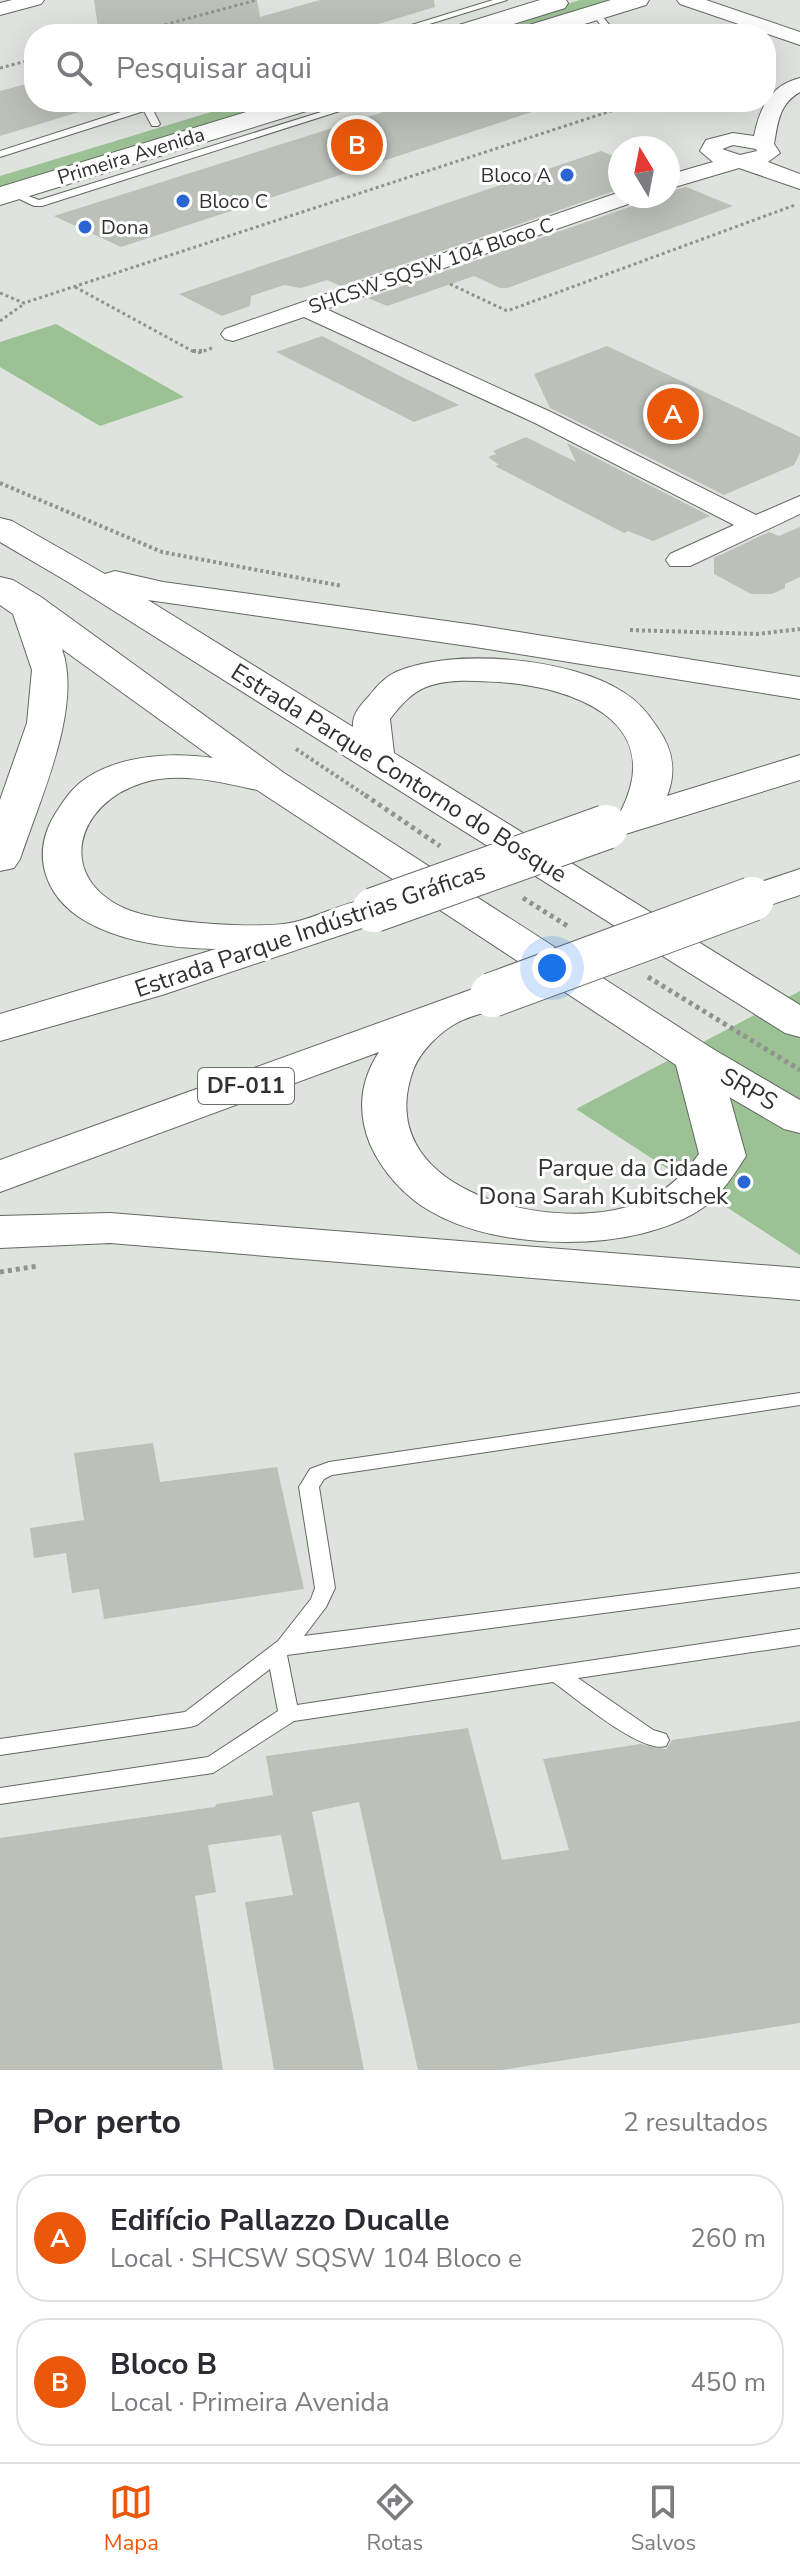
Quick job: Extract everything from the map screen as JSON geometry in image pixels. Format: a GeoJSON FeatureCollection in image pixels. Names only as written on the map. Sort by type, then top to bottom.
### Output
{"type":"FeatureCollection","features":[{"type":"Feature","properties":{"kind":"main road"},"geometry":{"type":"LineString","coordinates":[[488,24],[566,0]]}},
{"type":"Feature","properties":{"kind":"main road"},"geometry":{"type":"LineString","coordinates":[[592,23],[637,0]]}},
{"type":"Feature","properties":{"kind":"main road","name":"Primeira Avenida"},"geometry":{"type":"LineString","coordinates":[[4,187],[153,112]]}},
{"type":"Feature","properties":{"kind":"main road","name":"Primeira Avenida"},"geometry":{"type":"LineString","coordinates":[[4,187],[275,112]]}},
{"type":"Feature","properties":{"kind":"main road","name":"Estrada Parque Contorno do Bosque"},"geometry":{"type":"LineString","coordinates":[[0,528],[81,574],[799,1023]]}},
{"type":"Feature","properties":{"kind":"main road"},"geometry":{"type":"LineString","coordinates":[[81,574],[163,593],[475,636],[800,688]]}},
{"type":"Feature","properties":{"kind":"main road"},"geometry":{"type":"LineString","coordinates":[[14,596],[270,781],[697,1059],[723,1156],[689,1196],[642,1218],[607,1226],[526,1222],[474,1213],[446,1201],[396,1154],[385,1129],[384,1095],[389,1077],[406,1044],[439,1015]]}},
{"type":"Feature","properties":{"kind":"main road"},"geometry":{"type":"LineString","coordinates":[[0,859],[46,723],[51,670],[14,596]]}},
{"type":"Feature","properties":{"kind":"main road"},"geometry":{"type":"LineString","coordinates":[[375,757],[371,718],[395,690],[411,679],[441,670],[481,669],[572,685],[600,693],[619,705],[634,720],[648,746],[654,777],[622,823]]}},
{"type":"Feature","properties":{"kind":"main road"},"geometry":{"type":"LineString","coordinates":[[270,781],[186,765],[136,772],[110,781],[91,793],[65,826],[58,847],[60,859],[74,892],[97,910],[127,925],[169,933],[300,936]]}},
{"type":"Feature","properties":{"kind":"main road","name":"Estrada Parque Indústrias Gráficas"},"geometry":{"type":"LineString","coordinates":[[0,1028],[147,986],[622,823],[800,767]]}},
{"type":"Feature","properties":{"kind":"main road","name":"DF-011"},"geometry":{"type":"LineString","coordinates":[[0,1177],[800,881]]}},
{"type":"Feature","properties":{"kind":"main road","name":"SRPS"},"geometry":{"type":"LineString","coordinates":[[697,1059],[800,1119]]}},
{"type":"Feature","properties":{"kind":"main road"},"geometry":{"type":"LineString","coordinates":[[0,1232],[110,1228],[800,1284]]}},
{"type":"Feature","properties":{"kind":"street"},"geometry":{"type":"LineString","coordinates":[[687,0],[800,28]]}},
{"type":"Feature","properties":{"kind":"street"},"geometry":{"type":"LineString","coordinates":[[717,0],[766,24]]}},
{"type":"Feature","properties":{"kind":"street"},"geometry":{"type":"LineString","coordinates":[[0,9],[24,1]]}},
{"type":"Feature","properties":{"kind":"street"},"geometry":{"type":"LineString","coordinates":[[776,28],[800,39]]}},
{"type":"Feature","properties":{"kind":"street"},"geometry":{"type":"LineString","coordinates":[[780,88],[800,73]]}},
{"type":"Feature","properties":{"kind":"street"},"geometry":{"type":"LineString","coordinates":[[753,155],[770,112]]}},
{"type":"Feature","properties":{"kind":"street"},"geometry":{"type":"LineString","coordinates":[[713,154],[743,115]]}},
{"type":"Feature","properties":{"kind":"street"},"geometry":{"type":"LineString","coordinates":[[680,175],[713,154],[749,140],[753,155]]}},
{"type":"Feature","properties":{"kind":"street"},"geometry":{"type":"LineString","coordinates":[[713,154],[753,155],[797,181]]}},
{"type":"Feature","properties":{"kind":"street","name":"SHCSW SQSW 104 Bloco C"},"geometry":{"type":"LineString","coordinates":[[233,334],[608,203]]}},
{"type":"Feature","properties":{"kind":"street"},"geometry":{"type":"LineString","coordinates":[[308,310],[544,418],[754,524]]}},
{"type":"Feature","properties":{"kind":"street"},"geometry":{"type":"LineString","coordinates":[[680,560],[800,504]]}},
{"type":"Feature","properties":{"kind":"lane"},"geometry":{"type":"LineString","coordinates":[[420,24],[503,0]]}},
{"type":"Feature","properties":{"kind":"lane"},"geometry":{"type":"LineString","coordinates":[[423,23],[443,24]]}},
{"type":"Feature","properties":{"kind":"lane"},"geometry":{"type":"LineString","coordinates":[[0,154],[151,112]]}},
{"type":"Feature","properties":{"kind":"lane"},"geometry":{"type":"LineString","coordinates":[[4,187],[38,204],[331,112]]}},
{"type":"Feature","properties":{"kind":"lane"},"geometry":{"type":"LineString","coordinates":[[207,133],[256,135]]}},
{"type":"Feature","properties":{"kind":"lane"},"geometry":{"type":"LineString","coordinates":[[0,1747],[190,1719],[281,1650],[319,1602],[325,1588],[309,1487],[317,1474],[345,1467],[800,1399]]}},
{"type":"Feature","properties":{"kind":"lane"},"geometry":{"type":"LineString","coordinates":[[281,1650],[800,1580]]}},
{"type":"Feature","properties":{"kind":"lane"},"geometry":{"type":"LineString","coordinates":[[0,1796],[213,1765],[289,1714],[800,1637]]}},
{"type":"Feature","properties":{"kind":"lane"},"geometry":{"type":"LineString","coordinates":[[281,1650],[289,1714]]}},
{"type":"Feature","properties":{"kind":"lane"},"geometry":{"type":"LineString","coordinates":[[558,1675],[646,1736],[659,1740]]}},
{"type":"Feature","properties":{"kind":"path"},"geometry":{"type":"LineString","coordinates":[[167,24],[257,0]]}},
{"type":"Feature","properties":{"kind":"path"},"geometry":{"type":"LineString","coordinates":[[0,68],[24,62]]}},
{"type":"Feature","properties":{"kind":"path"},"geometry":{"type":"LineString","coordinates":[[0,321],[24,303],[608,112]]}},
{"type":"Feature","properties":{"kind":"path"},"geometry":{"type":"LineString","coordinates":[[421,270],[507,311],[800,203]]}},
{"type":"Feature","properties":{"kind":"path"},"geometry":{"type":"LineString","coordinates":[[74,287],[197,353],[229,341],[233,334]]}},
{"type":"Feature","properties":{"kind":"path"},"geometry":{"type":"LineString","coordinates":[[0,293],[24,303]]}},
{"type":"Feature","properties":{"kind":"path"},"geometry":{"type":"LineString","coordinates":[[0,483],[162,552],[347,587]]}},
{"type":"Feature","properties":{"kind":"path"},"geometry":{"type":"LineString","coordinates":[[624,631],[655,628],[726,635],[800,629]]}},
{"type":"Feature","properties":{"kind":"path"},"geometry":{"type":"LineString","coordinates":[[294,748],[450,852]]}},
{"type":"Feature","properties":{"kind":"path"},"geometry":{"type":"LineString","coordinates":[[515,893],[579,934]]}},
{"type":"Feature","properties":{"kind":"path"},"geometry":{"type":"LineString","coordinates":[[644,974],[800,1070]]}},
{"type":"Feature","properties":{"kind":"green space"},"geometry":{"type":"Polygon","coordinates":[[[580,0],[617,0],[539,24],[501,24],[580,0]]]}},
{"type":"Feature","properties":{"kind":"green space"},"geometry":{"type":"Polygon","coordinates":[[[211,112],[251,112],[0,189],[0,176],[211,112]]]}},
{"type":"Feature","properties":{"kind":"green space"},"geometry":{"type":"Polygon","coordinates":[[[56,324],[184,397],[100,426],[0,367],[0,342],[56,324]]]}},
{"type":"Feature","properties":{"kind":"green space","name":"Parque da Cidade Dona Sarah Kubitschek"},"geometry":{"type":"Polygon","coordinates":[[[800,991],[800,1255],[576,1109],[800,991]]]}},
{"type":"Feature","properties":{"kind":"building"},"geometry":{"type":"Polygon","coordinates":[[[94,0],[257,0],[260,17],[320,0],[434,0],[435,7],[378,24],[98,24],[94,0]]]}},
{"type":"Feature","properties":{"kind":"building"},"geometry":{"type":"Polygon","coordinates":[[[24,85],[24,112],[79,112],[0,136],[0,91],[24,85]]]}},
{"type":"Feature","properties":{"kind":"building"},"geometry":{"type":"Polygon","coordinates":[[[383,112],[532,112],[121,247],[54,216],[383,112]]]}},
{"type":"Feature","properties":{"kind":"building"},"geometry":{"type":"Polygon","coordinates":[[[601,151],[608,154],[608,193],[341,286],[327,280],[301,288],[284,285],[251,296],[250,306],[222,316],[179,294],[601,151]]]}},
{"type":"Feature","properties":{"kind":"building"},"geometry":{"type":"Polygon","coordinates":[[[686,187],[733,206],[507,288],[474,276],[387,306],[368,298],[627,208],[680,208],[680,189],[686,187]]]}},
{"type":"Feature","properties":{"kind":"building"},"geometry":{"type":"Polygon","coordinates":[[[322,336],[459,405],[414,422],[276,352],[322,336]]]}},
{"type":"Feature","properties":{"kind":"building"},"geometry":{"type":"Polygon","coordinates":[[[607,346],[800,437],[800,453],[794,465],[724,495],[550,408],[534,374],[607,346]]]}},
{"type":"Feature","properties":{"kind":"building"},"geometry":{"type":"Polygon","coordinates":[[[526,437],[576,462],[567,443],[710,516],[653,541],[628,531],[624,533],[495,466],[499,465],[488,457],[496,454],[493,451],[526,437]]]}},
{"type":"Feature","properties":{"kind":"building"},"geometry":{"type":"Polygon","coordinates":[[[800,527],[800,577],[785,584],[785,588],[772,594],[751,594],[714,574],[714,558],[769,532],[779,536],[800,527]]]}},
{"type":"Feature","properties":{"kind":"building"},"geometry":{"type":"Polygon","coordinates":[[[153,1443],[160,1482],[277,1467],[304,1589],[104,1619],[99,1589],[72,1593],[66,1553],[34,1558],[30,1528],[84,1520],[74,1453],[153,1443]]]}},
{"type":"Feature","properties":{"kind":"building"},"geometry":{"type":"Polygon","coordinates":[[[800,1721],[800,2023],[502,2070],[418,2070],[359,1802],[312,1812],[364,2070],[274,2070],[245,1902],[293,1895],[281,1835],[208,1845],[216,1892],[195,1896],[223,2070],[0,2070],[0,1838],[214,1807],[273,1795],[266,1756],[468,1728],[502,1860],[569,1850],[543,1759],[640,1744],[666,1749],[672,1740],[800,1721]]]}},
{"type":"Feature","properties":{"kind":"place","name":"Bloco B"},"geometry":{"type":"Point","coordinates":[357,145]}},
{"type":"Feature","properties":{"kind":"place","name":"Bloco A"},"geometry":{"type":"Point","coordinates":[567,175]}},
{"type":"Feature","properties":{"kind":"place","name":"Bloco C"},"geometry":{"type":"Point","coordinates":[183,201]}},
{"type":"Feature","properties":{"kind":"place","name":"Dona"},"geometry":{"type":"Point","coordinates":[85,227]}},
{"type":"Feature","properties":{"kind":"place","name":"Edifício Pallazzo Ducalle"},"geometry":{"type":"Point","coordinates":[673,414]}},
{"type":"Feature","properties":{"kind":"place","name":"Parque da Cidade Dona Sarah Kubitschek"},"geometry":{"type":"Point","coordinates":[744,1182]}}]}
